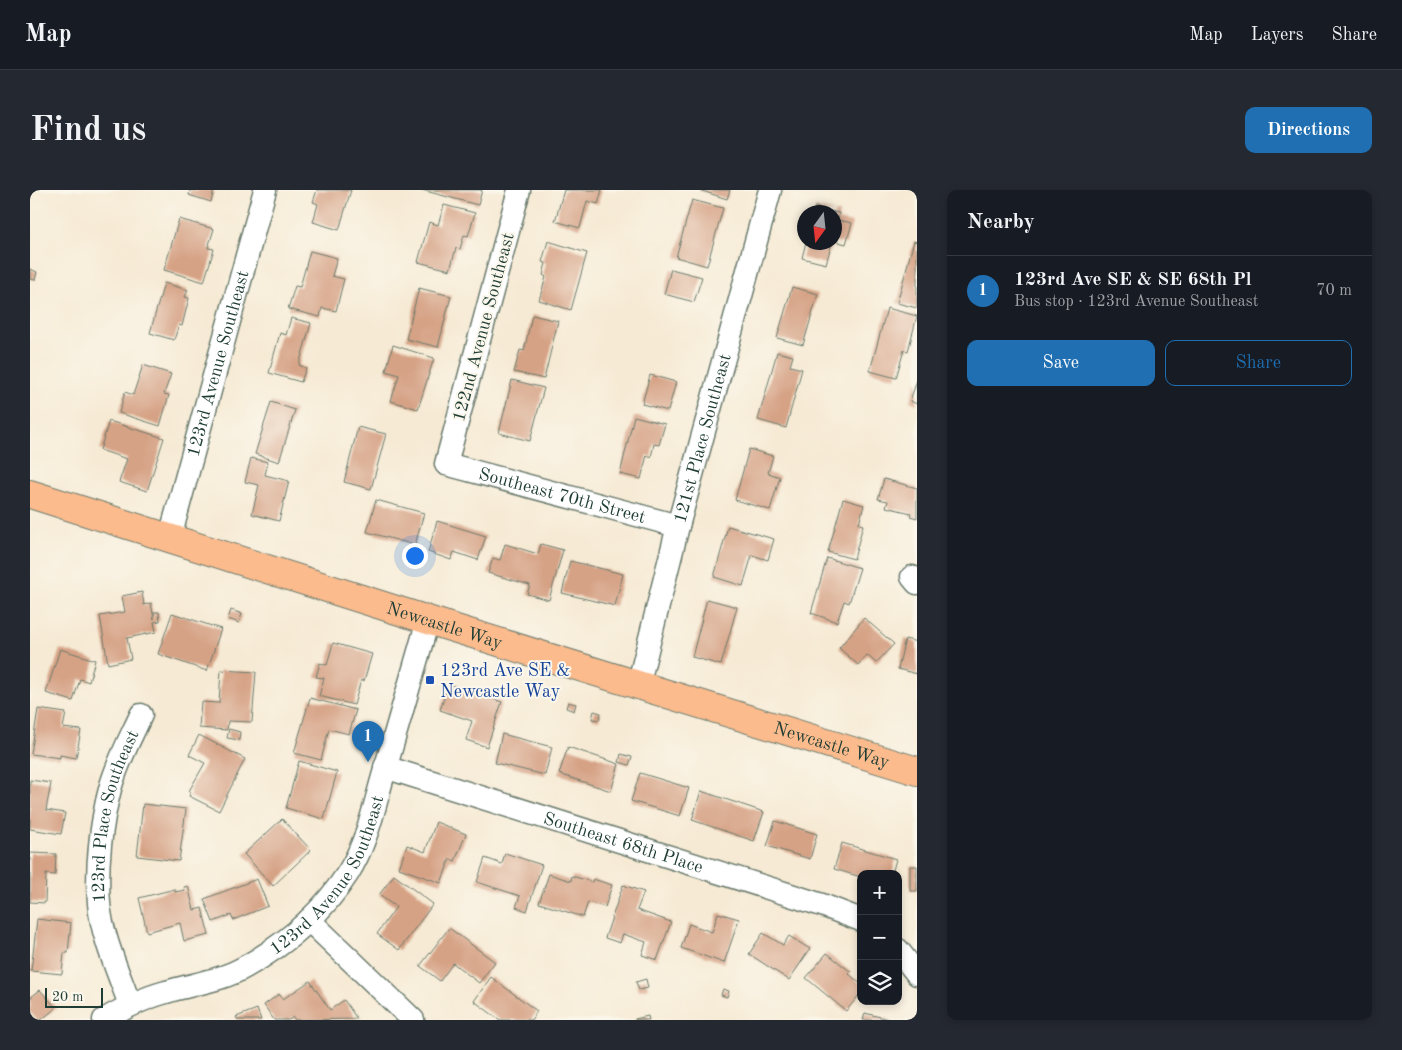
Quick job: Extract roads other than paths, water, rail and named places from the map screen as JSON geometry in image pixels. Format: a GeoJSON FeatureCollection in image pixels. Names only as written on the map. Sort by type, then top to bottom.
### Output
{"type":"FeatureCollection","features":[{"type":"Feature","properties":{"kind":"main road","name":"Newcastle Way"},"geometry":{"type":"LineString","coordinates":[[30,494],[638,686],[917,771]]}},
{"type":"Feature","properties":{"kind":"street","name":"123rd Avenue Southeast"},"geometry":{"type":"LineString","coordinates":[[170,537],[265,190]]}},
{"type":"Feature","properties":{"kind":"street","name":"122nd Avenue Southeast"},"geometry":{"type":"LineString","coordinates":[[446,464],[519,190]]}},
{"type":"Feature","properties":{"kind":"street","name":"121st Place Southeast"},"geometry":{"type":"LineString","coordinates":[[638,686],[678,526],[770,190]]}},
{"type":"Feature","properties":{"kind":"street","name":"Southeast 70th Street"},"geometry":{"type":"LineString","coordinates":[[446,464],[678,526]]}},
{"type":"Feature","properties":{"kind":"street","name":"123rd Avenue Southeast"},"geometry":{"type":"LineString","coordinates":[[104,1020],[130,1005],[165,992],[210,981],[243,968],[274,950],[309,920],[330,896],[348,872],[365,837],[428,620]]}},
{"type":"Feature","properties":{"kind":"street","name":"123rd Place Southeast"},"geometry":{"type":"LineString","coordinates":[[130,1005],[104,929],[99,904],[99,874],[104,815],[110,787],[141,715]]}},
{"type":"Feature","properties":{"kind":"street","name":"Southeast 68th Place"},"geometry":{"type":"LineString","coordinates":[[386,767],[822,905],[857,918]]}},
{"type":"Feature","properties":{"kind":"street"},"geometry":{"type":"LineString","coordinates":[[309,920],[413,1020]]}},
{"type":"Feature","properties":{"kind":"street"},"geometry":{"type":"LineString","coordinates":[[902,955],[917,974]]}},
{"type":"Feature","properties":{"kind":"place","name":"123rd Ave SE & Newcastle Way"},"geometry":{"type":"Point","coordinates":[430,680]}},
{"type":"Feature","properties":{"kind":"place","name":"123rd Ave SE & SE 68th Pl"},"geometry":{"type":"Point","coordinates":[368,762]}}]}
